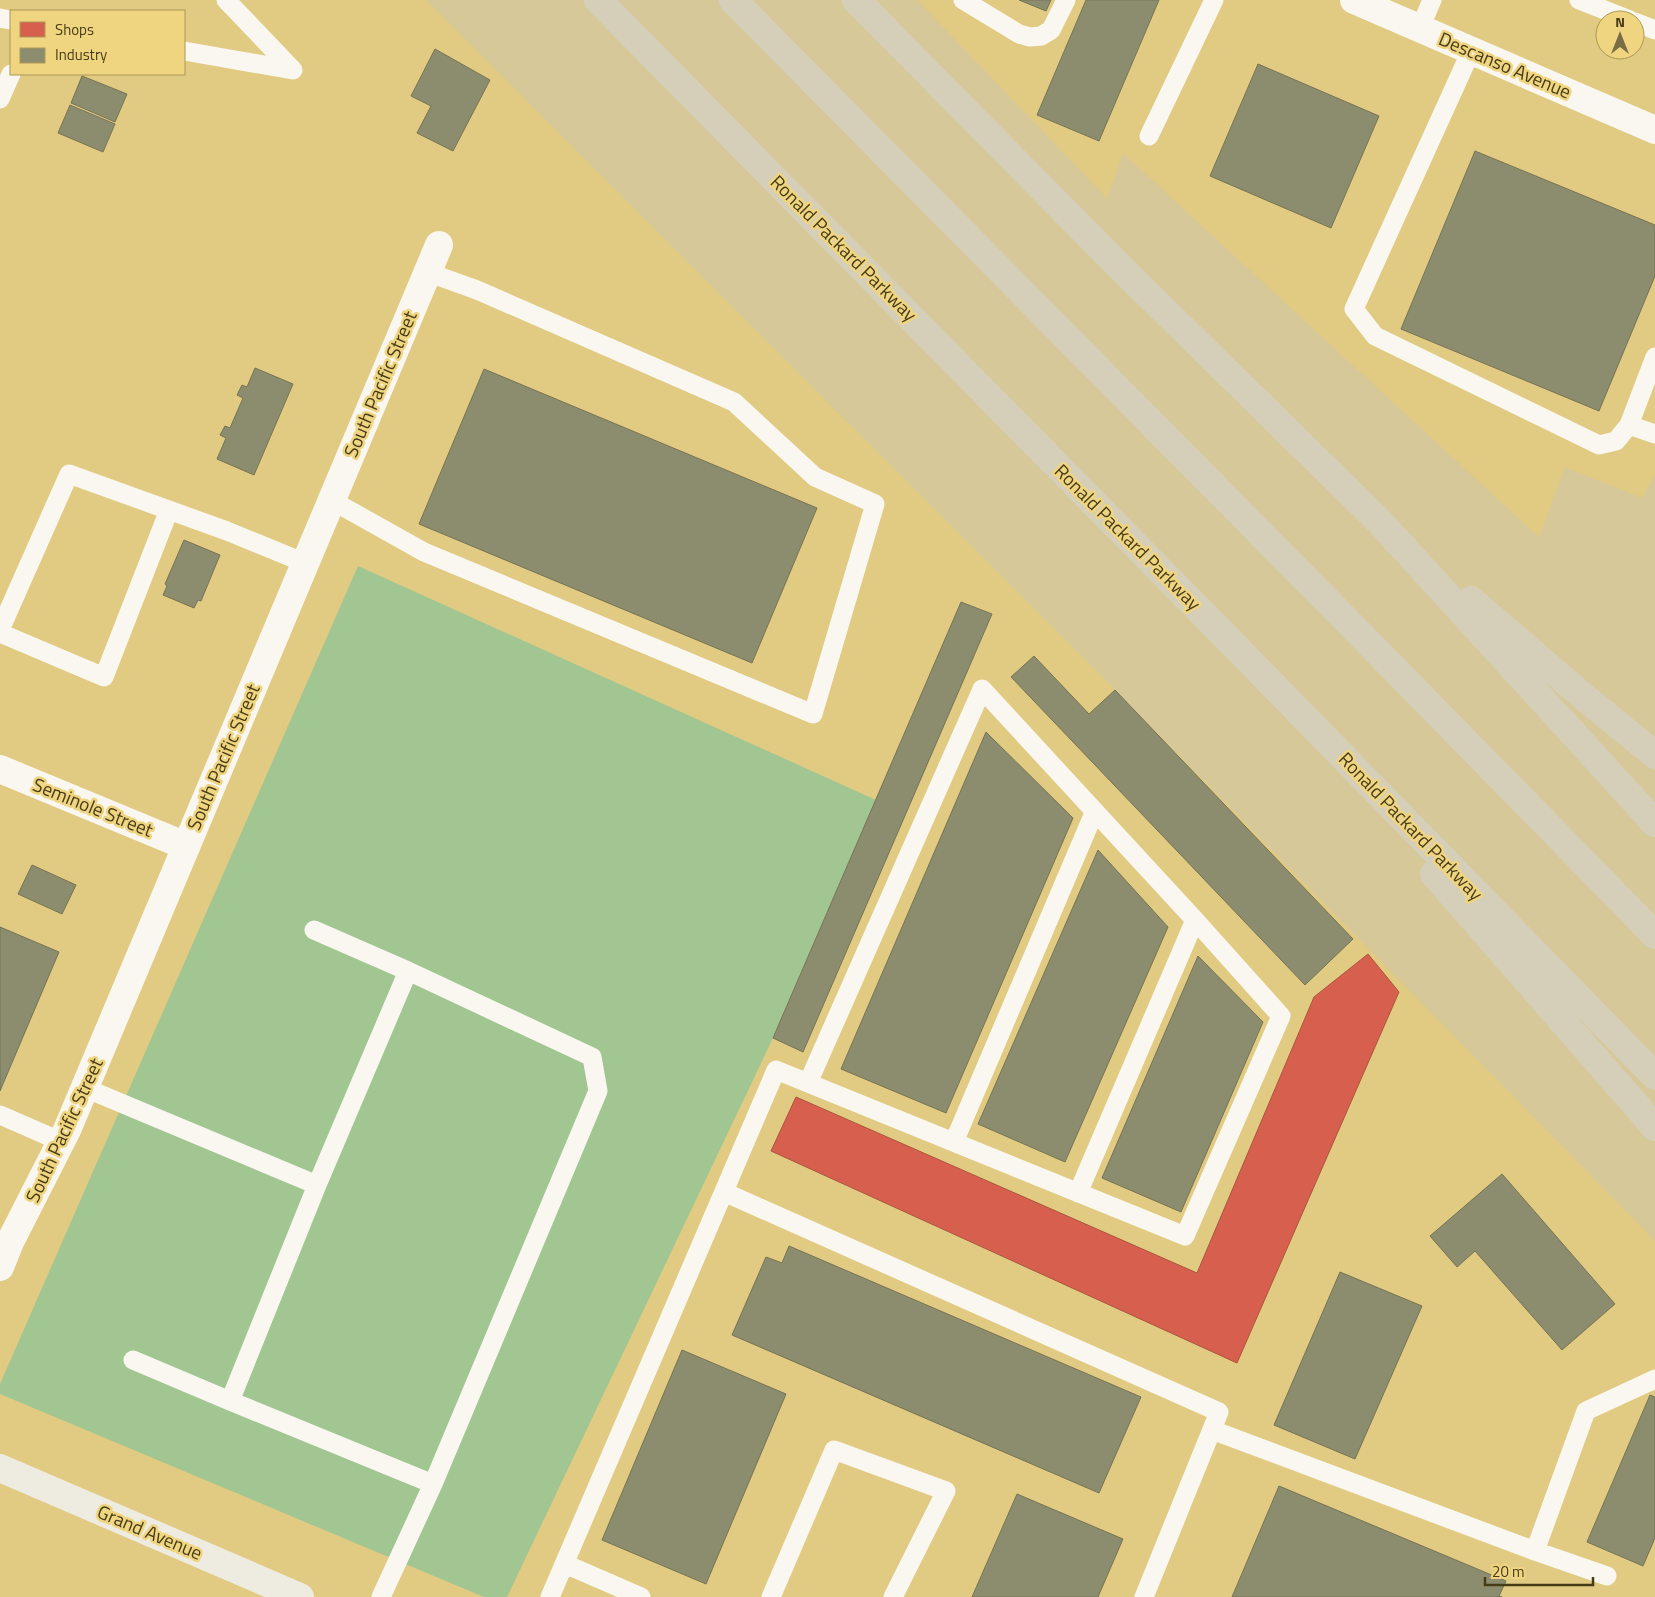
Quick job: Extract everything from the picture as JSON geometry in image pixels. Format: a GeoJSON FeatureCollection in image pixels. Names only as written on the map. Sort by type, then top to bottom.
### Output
{"type":"FeatureCollection","features":[{"type":"Feature","properties":{"kind":"highway","name":"Ronald Packard Parkway"},"geometry":{"type":"LineString","coordinates":[[598,0],[1226,636],[1655,1076]]}},
{"type":"Feature","properties":{"kind":"highway"},"geometry":{"type":"LineString","coordinates":[[733,0],[1655,935]]}},
{"type":"Feature","properties":{"kind":"highway"},"geometry":{"type":"LineString","coordinates":[[856,0],[1131,278],[1379,521],[1655,823]]}},
{"type":"Feature","properties":{"kind":"highway"},"geometry":{"type":"LineString","coordinates":[[1379,521],[1577,691],[1655,755]]}},
{"type":"Feature","properties":{"kind":"highway"},"geometry":{"type":"LineString","coordinates":[[1226,636],[1655,1128]]}},
{"type":"Feature","properties":{"kind":"main road","name":"Grand Avenue"},"geometry":{"type":"LineString","coordinates":[[0,1468],[300,1597]]}},
{"type":"Feature","properties":{"kind":"street","name":"Descanso Avenue"},"geometry":{"type":"LineString","coordinates":[[1354,0],[1655,130]]}},
{"type":"Feature","properties":{"kind":"street","name":"South Pacific Street"},"geometry":{"type":"LineString","coordinates":[[0,1266],[10,1242],[62,1142],[439,245]]}},
{"type":"Feature","properties":{"kind":"street","name":"Seminole Street"},"geometry":{"type":"LineString","coordinates":[[0,769],[186,846]]}},
{"type":"Feature","properties":{"kind":"lane"},"geometry":{"type":"LineString","coordinates":[[185,50],[293,70],[226,0]]}},
{"type":"Feature","properties":{"kind":"lane"},"geometry":{"type":"LineString","coordinates":[[964,0],[1019,34],[1030,37],[1041,36],[1051,30],[1066,0]]}},
{"type":"Feature","properties":{"kind":"lane"},"geometry":{"type":"LineString","coordinates":[[1149,136],[1214,0]]}},
{"type":"Feature","properties":{"kind":"lane"},"geometry":{"type":"LineString","coordinates":[[1420,28],[1432,0]]}},
{"type":"Feature","properties":{"kind":"lane"},"geometry":{"type":"LineString","coordinates":[[1579,0],[1604,10]]}},
{"type":"Feature","properties":{"kind":"lane"},"geometry":{"type":"LineString","coordinates":[[1471,50],[1354,309],[1375,336],[1599,445],[1616,441],[1629,424],[1655,358]]}},
{"type":"Feature","properties":{"kind":"lane"},"geometry":{"type":"LineString","coordinates":[[0,99],[12,75]]}},
{"type":"Feature","properties":{"kind":"lane"},"geometry":{"type":"LineString","coordinates":[[331,500],[424,552],[814,714],[875,504],[815,477],[734,402],[486,294],[427,272]]}},
{"type":"Feature","properties":{"kind":"lane"},"geometry":{"type":"LineString","coordinates":[[1629,424],[1655,434]]}},
{"type":"Feature","properties":{"kind":"lane"},"geometry":{"type":"LineString","coordinates":[[169,510],[104,677],[0,631],[69,474],[169,510],[227,531],[305,563]]}},
{"type":"Feature","properties":{"kind":"lane"},"geometry":{"type":"LineString","coordinates":[[550,1597],[776,1070],[1078,1193],[1185,1236],[1281,1016],[982,689],[808,1083]]}},
{"type":"Feature","properties":{"kind":"lane"},"geometry":{"type":"LineString","coordinates":[[954,1142],[1094,813]]}},
{"type":"Feature","properties":{"kind":"lane"},"geometry":{"type":"LineString","coordinates":[[1078,1193],[1195,920]]}},
{"type":"Feature","properties":{"kind":"lane"},"geometry":{"type":"LineString","coordinates":[[314,930],[408,971],[592,1057],[598,1091],[433,1484],[381,1597]]}},
{"type":"Feature","properties":{"kind":"lane"},"geometry":{"type":"LineString","coordinates":[[230,1401],[317,1185],[408,971]]}},
{"type":"Feature","properties":{"kind":"lane"},"geometry":{"type":"LineString","coordinates":[[85,1088],[317,1185]]}},
{"type":"Feature","properties":{"kind":"lane"},"geometry":{"type":"LineString","coordinates":[[0,1115],[62,1142]]}},
{"type":"Feature","properties":{"kind":"lane"},"geometry":{"type":"LineString","coordinates":[[724,1192],[1219,1412],[1144,1597]]}},
{"type":"Feature","properties":{"kind":"lane"},"geometry":{"type":"LineString","coordinates":[[133,1360],[433,1484]]}},
{"type":"Feature","properties":{"kind":"lane"},"geometry":{"type":"LineString","coordinates":[[1535,1551],[1586,1410],[1655,1379]]}},
{"type":"Feature","properties":{"kind":"lane"},"geometry":{"type":"LineString","coordinates":[[1212,1430],[1535,1551],[1607,1576]]}},
{"type":"Feature","properties":{"kind":"lane"},"geometry":{"type":"LineString","coordinates":[[772,1597],[834,1450],[946,1491],[893,1597]]}},
{"type":"Feature","properties":{"kind":"lane"},"geometry":{"type":"LineString","coordinates":[[565,1564],[642,1597]]}},
{"type":"Feature","properties":{"kind":"shaded area"},"geometry":{"type":"Polygon","coordinates":[[[0,0],[426,0],[1115,690],[1655,1241],[1655,1597],[0,1597],[0,0]]]}},
{"type":"Feature","properties":{"kind":"shaded area"},"geometry":{"type":"Polygon","coordinates":[[[917,0],[1655,0],[1655,475],[1642,498],[1565,467],[1539,537],[1123,153],[1107,198],[917,0]]]}},
{"type":"Feature","properties":{"kind":"green space"},"geometry":{"type":"Polygon","coordinates":[[[358,566],[876,800],[773,1038],[507,1597],[484,1597],[0,1394],[0,1384],[358,566]]]}},
{"type":"Feature","properties":{"kind":"building: Shops"},"geometry":{"type":"Polygon","coordinates":[[[1368,954],[1399,992],[1237,1363],[771,1151],[796,1097],[1197,1273],[1314,997],[1368,954]]]}},
{"type":"Feature","properties":{"kind":"building: Industry"},"geometry":{"type":"Polygon","coordinates":[[[1019,0],[1051,0],[1046,11],[1019,0]]]}},
{"type":"Feature","properties":{"kind":"building: Industry"},"geometry":{"type":"Polygon","coordinates":[[[1086,0],[1159,0],[1099,141],[1037,115],[1086,0]]]}},
{"type":"Feature","properties":{"kind":"building: Industry"},"geometry":{"type":"Polygon","coordinates":[[[435,49],[490,80],[453,151],[417,133],[431,106],[411,96],[435,49]]]}},
{"type":"Feature","properties":{"kind":"building: Industry"},"geometry":{"type":"Polygon","coordinates":[[[1258,64],[1379,116],[1331,228],[1210,176],[1258,64]]]}},
{"type":"Feature","properties":{"kind":"building: Industry"},"geometry":{"type":"Polygon","coordinates":[[[82,76],[127,94],[115,122],[71,103],[82,76]]]}},
{"type":"Feature","properties":{"kind":"building: Industry"},"geometry":{"type":"Polygon","coordinates":[[[70,105],[115,124],[103,152],[58,133],[70,105]]]}},
{"type":"Feature","properties":{"kind":"building: Industry"},"geometry":{"type":"Polygon","coordinates":[[[1475,151],[1655,225],[1655,276],[1599,411],[1401,329],[1475,151]]]}},
{"type":"Feature","properties":{"kind":"building: Industry"},"geometry":{"type":"Polygon","coordinates":[[[255,368],[293,384],[254,475],[217,459],[226,438],[220,435],[225,426],[230,428],[243,398],[237,395],[242,385],[247,387],[255,368]]]}},
{"type":"Feature","properties":{"kind":"building: Industry"},"geometry":{"type":"Polygon","coordinates":[[[484,369],[817,508],[752,663],[419,524],[484,369]]]}},
{"type":"Feature","properties":{"kind":"building: Industry"},"geometry":{"type":"Polygon","coordinates":[[[184,540],[220,555],[201,601],[198,600],[194,608],[163,595],[167,586],[165,584],[184,540]]]}},
{"type":"Feature","properties":{"kind":"building: Industry"},"geometry":{"type":"Polygon","coordinates":[[[961,602],[992,614],[803,1052],[773,1038],[961,602]]]}},
{"type":"Feature","properties":{"kind":"building: Industry"},"geometry":{"type":"Polygon","coordinates":[[[1034,656],[1089,714],[1115,690],[1353,939],[1305,985],[1011,677],[1034,656]]]}},
{"type":"Feature","properties":{"kind":"building: Industry"},"geometry":{"type":"Polygon","coordinates":[[[986,732],[1073,818],[946,1113],[841,1069],[986,732]]]}},
{"type":"Feature","properties":{"kind":"building: Industry"},"geometry":{"type":"Polygon","coordinates":[[[1098,850],[1168,927],[1065,1162],[978,1124],[1098,850]]]}},
{"type":"Feature","properties":{"kind":"building: Industry"},"geometry":{"type":"Polygon","coordinates":[[[32,865],[76,885],[62,914],[18,894],[32,865]]]}},
{"type":"Feature","properties":{"kind":"building: Industry"},"geometry":{"type":"Polygon","coordinates":[[[0,927],[59,952],[0,1091],[0,927]]]}},
{"type":"Feature","properties":{"kind":"building: Industry"},"geometry":{"type":"Polygon","coordinates":[[[1198,956],[1263,1022],[1181,1212],[1102,1178],[1198,956]]]}},
{"type":"Feature","properties":{"kind":"building: Industry"},"geometry":{"type":"Polygon","coordinates":[[[1502,1174],[1615,1304],[1562,1350],[1475,1251],[1457,1267],[1430,1236],[1502,1174]]]}},
{"type":"Feature","properties":{"kind":"building: Industry"},"geometry":{"type":"Polygon","coordinates":[[[789,1246],[1141,1397],[1099,1493],[732,1335],[766,1257],[782,1263],[789,1246]]]}},
{"type":"Feature","properties":{"kind":"building: Industry"},"geometry":{"type":"Polygon","coordinates":[[[1340,1272],[1422,1306],[1355,1459],[1274,1425],[1340,1272]]]}},
{"type":"Feature","properties":{"kind":"building: Industry"},"geometry":{"type":"Polygon","coordinates":[[[682,1350],[786,1394],[706,1584],[602,1540],[682,1350]]]}},
{"type":"Feature","properties":{"kind":"building: Industry"},"geometry":{"type":"Polygon","coordinates":[[[1650,1395],[1655,1397],[1655,1538],[1643,1566],[1587,1542],[1650,1395]]]}},
{"type":"Feature","properties":{"kind":"building: Industry"},"geometry":{"type":"Polygon","coordinates":[[[1279,1486],[1506,1581],[1499,1596],[1502,1597],[1232,1597],[1279,1486]]]}},
{"type":"Feature","properties":{"kind":"building: Industry"},"geometry":{"type":"Polygon","coordinates":[[[1017,1494],[1123,1539],[1098,1597],[972,1597],[1017,1494]]]}}]}
